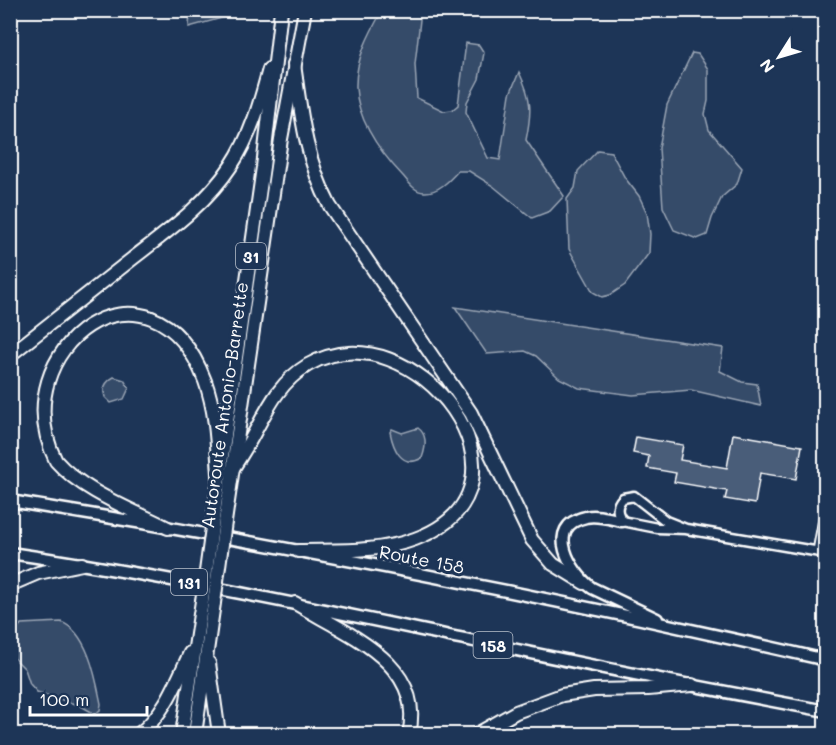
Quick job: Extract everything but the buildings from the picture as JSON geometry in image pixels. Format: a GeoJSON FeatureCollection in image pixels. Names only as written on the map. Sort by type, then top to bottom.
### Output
{"type":"FeatureCollection","features":[{"type":"Feature","properties":{"kind":"highway","name":"Autoroute Antonio-Barrette"},"geometry":{"type":"LineString","coordinates":[[226,473],[281,10]]}},
{"type":"Feature","properties":{"kind":"highway","name":"Autoroute Antonio-Barrette"},"geometry":{"type":"LineString","coordinates":[[195,735],[207,650],[208,602],[226,473],[282,130],[305,10]]}},
{"type":"Feature","properties":{"kind":"highway"},"geometry":{"type":"LineString","coordinates":[[10,355],[171,229],[218,184],[238,155],[253,124],[279,36]]}},
{"type":"Feature","properties":{"kind":"highway"},"geometry":{"type":"LineString","coordinates":[[294,64],[307,148],[330,206],[471,413],[521,522],[532,540],[553,564],[606,596],[673,627]]}},
{"type":"Feature","properties":{"kind":"highway"},"geometry":{"type":"LineString","coordinates":[[66,330],[97,315],[126,314],[155,322],[177,338],[196,362],[208,388],[226,473]]}},
{"type":"Feature","properties":{"kind":"highway"},"geometry":{"type":"LineString","coordinates":[[226,473],[251,438],[266,408],[279,389],[302,369],[331,355],[361,352],[394,362],[425,380],[448,403],[466,432],[474,462],[470,490],[461,508],[452,518],[427,534],[397,545],[368,549],[298,551]]}},
{"type":"Feature","properties":{"kind":"highway"},"geometry":{"type":"LineString","coordinates":[[32,414],[43,443],[55,460],[70,474],[89,488],[168,528]]}},
{"type":"Feature","properties":{"kind":"highway","name":"Route 158"},"geometry":{"type":"LineString","coordinates":[[10,501],[298,551],[825,660]]}},
{"type":"Feature","properties":{"kind":"highway"},"geometry":{"type":"LineString","coordinates":[[584,583],[564,553],[563,543],[566,531],[576,520],[586,516],[622,521]]}},
{"type":"Feature","properties":{"kind":"highway","name":"131"},"geometry":{"type":"LineString","coordinates":[[10,553],[192,582],[295,603]]}},
{"type":"Feature","properties":{"kind":"highway"},"geometry":{"type":"LineString","coordinates":[[10,585],[38,573],[82,564]]}},
{"type":"Feature","properties":{"kind":"highway","name":"Autoroute Antonio-Barrette"},"geometry":{"type":"LineString","coordinates":[[182,735],[195,641],[208,602]]}},
{"type":"Feature","properties":{"kind":"highway"},"geometry":{"type":"LineString","coordinates":[[295,603],[364,643],[390,665],[403,683],[409,698],[412,720],[409,735]]}},
{"type":"Feature","properties":{"kind":"highway","name":"158"},"geometry":{"type":"LineString","coordinates":[[295,603],[825,711]]}},
{"type":"Feature","properties":{"kind":"highway"},"geometry":{"type":"LineString","coordinates":[[139,735],[169,699],[195,641]]}},
{"type":"Feature","properties":{"kind":"highway"},"geometry":{"type":"LineString","coordinates":[[207,650],[219,735]]}},
{"type":"Feature","properties":{"kind":"highway"},"geometry":{"type":"LineString","coordinates":[[477,735],[525,707],[562,695],[594,690],[692,685]]}},
{"type":"Feature","properties":{"kind":"street"},"geometry":{"type":"LineString","coordinates":[[686,529],[666,521],[634,496],[626,496],[618,505],[618,513],[622,521],[657,528],[686,529],[821,552],[825,503]]}},
{"type":"Feature","properties":{"kind":"shaded area"},"geometry":{"type":"Polygon","coordinates":[[[190,10],[234,11],[233,15],[189,27],[190,10]]]}},
{"type":"Feature","properties":{"kind":"shaded area"},"geometry":{"type":"Polygon","coordinates":[[[382,11],[421,11],[415,64],[417,98],[444,111],[452,110],[458,105],[466,43],[479,45],[484,53],[479,79],[467,102],[466,112],[488,158],[500,160],[510,94],[519,72],[530,105],[526,140],[564,196],[550,211],[532,218],[493,186],[469,171],[458,171],[439,188],[421,192],[394,167],[366,124],[361,113],[356,88],[360,57],[382,11]]]}},
{"type":"Feature","properties":{"kind":"shaded area"},"geometry":{"type":"Polygon","coordinates":[[[692,53],[698,54],[708,69],[708,101],[705,114],[709,130],[742,168],[737,184],[722,197],[707,235],[697,239],[674,230],[663,207],[659,148],[667,105],[692,53]]]}},
{"type":"Feature","properties":{"kind":"shaded area"},"geometry":{"type":"Polygon","coordinates":[[[598,150],[611,152],[625,178],[639,196],[647,213],[650,234],[649,253],[625,285],[610,295],[602,297],[593,292],[569,249],[567,199],[575,188],[578,171],[598,150]]]}},
{"type":"Feature","properties":{"kind":"shaded area"},"geometry":{"type":"Polygon","coordinates":[[[455,307],[723,348],[720,371],[742,382],[757,384],[761,406],[691,390],[633,395],[579,388],[559,378],[536,356],[525,351],[487,354],[455,307]]]}},
{"type":"Feature","properties":{"kind":"shaded area"},"geometry":{"type":"Polygon","coordinates":[[[114,377],[124,380],[129,388],[124,399],[111,403],[105,397],[104,388],[106,383],[114,377]]]}},
{"type":"Feature","properties":{"kind":"shaded area"},"geometry":{"type":"Polygon","coordinates":[[[418,428],[425,438],[422,458],[415,461],[403,459],[393,444],[390,432],[392,429],[402,433],[418,428]]]}},
{"type":"Feature","properties":{"kind":"shaded area"},"geometry":{"type":"Polygon","coordinates":[[[61,622],[70,627],[78,636],[89,657],[101,704],[100,710],[95,714],[81,706],[37,692],[30,684],[25,669],[14,658],[11,637],[21,624],[61,622]]]}}]}
